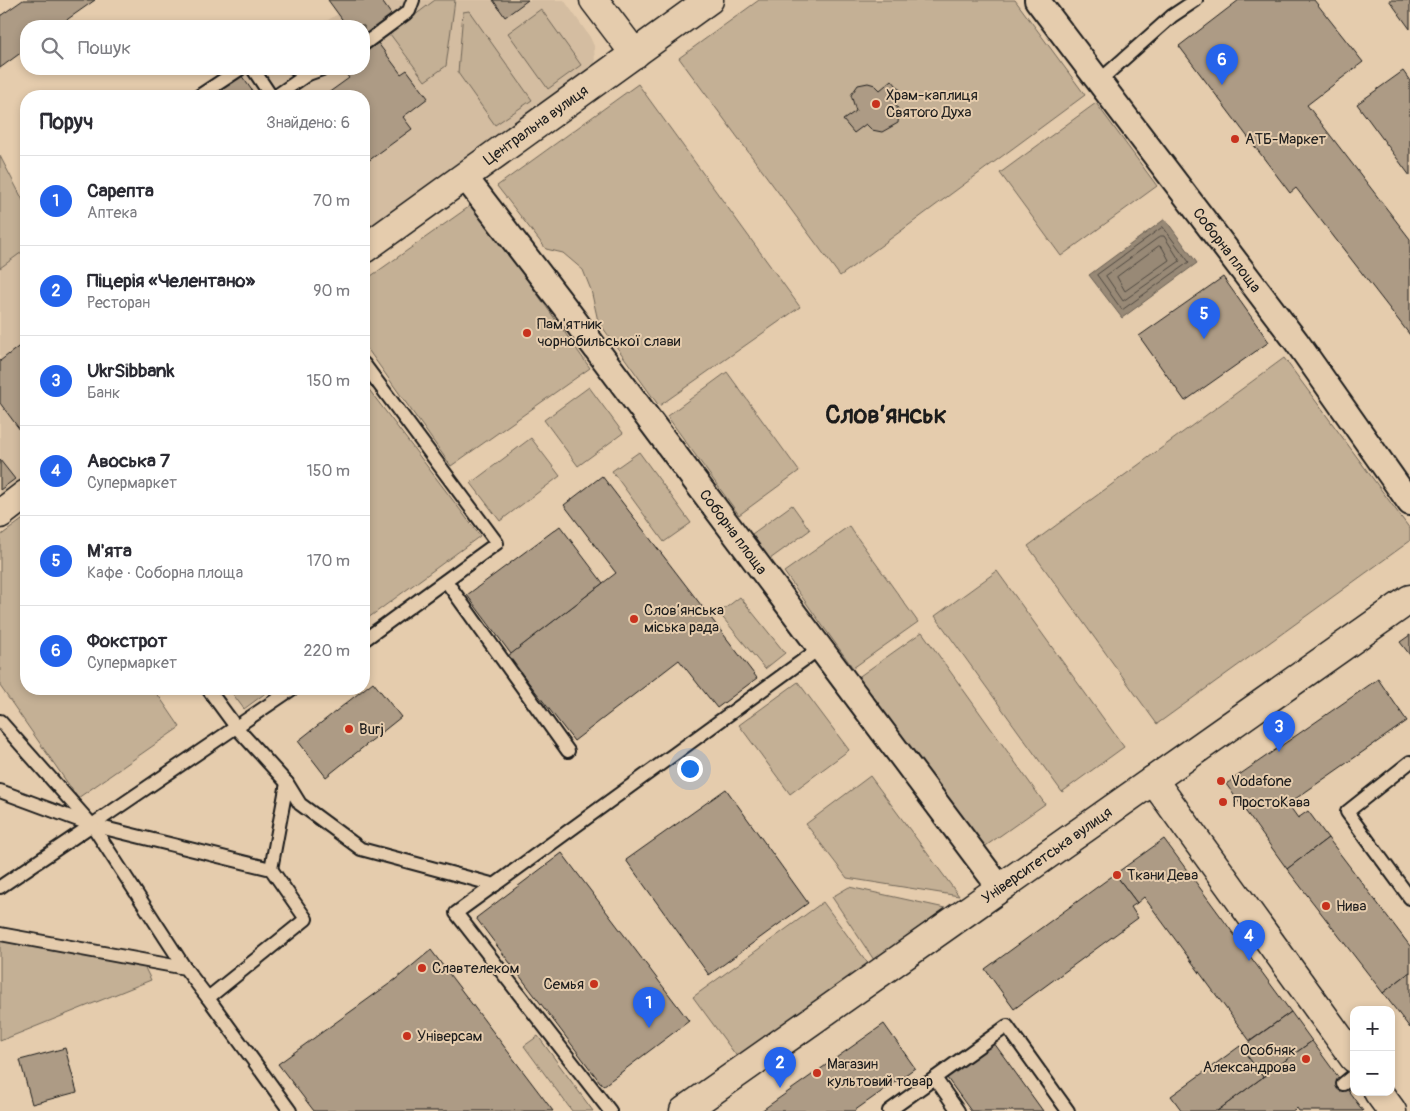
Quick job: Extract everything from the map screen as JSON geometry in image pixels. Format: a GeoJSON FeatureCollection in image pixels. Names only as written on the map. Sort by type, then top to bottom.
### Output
{"type":"FeatureCollection","features":[{"type":"Feature","properties":{"kind":"street"},"geometry":{"type":"LineString","coordinates":[[594,0],[634,54]]}},
{"type":"Feature","properties":{"kind":"street","name":"Центральна вулиця"},"geometry":{"type":"LineString","coordinates":[[370,245],[709,0]]}},
{"type":"Feature","properties":{"kind":"street","name":"Соборна площа"},"geometry":{"type":"LineString","coordinates":[[1037,0],[1296,341],[1410,503]]}},
{"type":"Feature","properties":{"kind":"street","name":"Соборна площа"},"geometry":{"type":"LineString","coordinates":[[465,177],[564,306],[1000,888]]}},
{"type":"Feature","properties":{"kind":"street"},"geometry":{"type":"LineString","coordinates":[[0,514],[20,499]]}},
{"type":"Feature","properties":{"kind":"street","name":"Університетська вулиця"},"geometry":{"type":"LineString","coordinates":[[684,1111],[1410,599]]}},
{"type":"Feature","properties":{"kind":"street"},"geometry":{"type":"LineString","coordinates":[[1153,780],[1350,1052]]}},
{"type":"Feature","properties":{"kind":"street"},"geometry":{"type":"LineString","coordinates":[[1381,1096],[1392,1111]]}},
{"type":"Feature","properties":{"kind":"lane"},"geometry":{"type":"LineString","coordinates":[[370,40],[409,11],[413,0]]}},
{"type":"Feature","properties":{"kind":"lane"},"geometry":{"type":"LineString","coordinates":[[1099,82],[1172,16],[1196,0]]}},
{"type":"Feature","properties":{"kind":"lane"},"geometry":{"type":"LineString","coordinates":[[208,90],[231,75]]}},
{"type":"Feature","properties":{"kind":"lane"},"geometry":{"type":"LineString","coordinates":[[257,75],[267,90]]}},
{"type":"Feature","properties":{"kind":"lane"},"geometry":{"type":"LineString","coordinates":[[285,90],[307,75]]}},
{"type":"Feature","properties":{"kind":"lane"},"geometry":{"type":"LineString","coordinates":[[370,372],[497,543],[413,607],[370,636]]}},
{"type":"Feature","properties":{"kind":"lane"},"geometry":{"type":"LineString","coordinates":[[446,580],[568,751]]}},
{"type":"Feature","properties":{"kind":"lane"},"geometry":{"type":"LineString","coordinates":[[610,1111],[456,913],[820,648]]}},
{"type":"Feature","properties":{"kind":"lane"},"geometry":{"type":"LineString","coordinates":[[212,695],[236,727],[287,782],[300,804],[361,850],[495,885]]}},
{"type":"Feature","properties":{"kind":"lane"},"geometry":{"type":"LineString","coordinates":[[0,888],[283,695]]}},
{"type":"Feature","properties":{"kind":"lane"},"geometry":{"type":"LineString","coordinates":[[0,722],[92,825],[185,968],[290,1111]]}},
{"type":"Feature","properties":{"kind":"lane"},"geometry":{"type":"LineString","coordinates":[[1410,762],[1346,812],[1410,898]]}},
{"type":"Feature","properties":{"kind":"lane"},"geometry":{"type":"LineString","coordinates":[[271,869],[287,782]]}},
{"type":"Feature","properties":{"kind":"lane"},"geometry":{"type":"LineString","coordinates":[[0,791],[92,825],[271,869],[306,919],[208,998]]}},
{"type":"Feature","properties":{"kind":"lane"},"geometry":{"type":"LineString","coordinates":[[0,934],[185,968]]}},
{"type":"Feature","properties":{"kind":"lane"},"geometry":{"type":"LineString","coordinates":[[889,1111],[1007,1026],[1068,1111]]}},
{"type":"Feature","properties":{"kind":"lane"},"geometry":{"type":"LineString","coordinates":[[935,1078],[958,1111]]}},
{"type":"Feature","properties":{"kind":"lane"},"geometry":{"type":"LineString","coordinates":[[1343,1084],[1350,1078]]}},
{"type":"Feature","properties":{"kind":"shaded area"},"geometry":{"type":"Polygon","coordinates":[[[328,0],[564,0],[590,37],[594,46],[595,63],[592,71],[370,232],[370,90],[221,90],[242,75],[370,75],[370,20],[328,20],[338,14],[328,0]]]}},
{"type":"Feature","properties":{"kind":"shaded area"},"geometry":{"type":"Polygon","coordinates":[[[435,0],[455,0],[446,66],[425,81],[390,34],[435,0]]]}},
{"type":"Feature","properties":{"kind":"shaded area"},"geometry":{"type":"Polygon","coordinates":[[[759,0],[1015,0],[1085,95],[840,276],[679,58],[759,0]]]}},
{"type":"Feature","properties":{"kind":"shaded area"},"geometry":{"type":"Polygon","coordinates":[[[541,9],[581,65],[548,89],[508,33],[541,9]]]}},
{"type":"Feature","properties":{"kind":"shaded area"},"geometry":{"type":"Polygon","coordinates":[[[469,11],[532,100],[495,125],[458,73],[463,12],[469,11]]]}},
{"type":"Feature","properties":{"kind":"shaded area"},"geometry":{"type":"Polygon","coordinates":[[[638,84],[800,307],[659,406],[598,321],[591,290],[583,270],[563,253],[546,249],[497,186],[638,84]]]}},
{"type":"Feature","properties":{"kind":"shaded area"},"geometry":{"type":"Polygon","coordinates":[[[1096,103],[1157,186],[1061,256],[1000,173],[1096,103]]]}},
{"type":"Feature","properties":{"kind":"shaded area"},"geometry":{"type":"Polygon","coordinates":[[[0,156],[20,194],[20,253],[0,268],[0,156]]]}},
{"type":"Feature","properties":{"kind":"shaded area"},"geometry":{"type":"Polygon","coordinates":[[[473,204],[590,368],[451,466],[370,352],[370,277],[473,204]]]}},
{"type":"Feature","properties":{"kind":"shaded area"},"geometry":{"type":"Polygon","coordinates":[[[20,253],[20,488],[0,503],[0,268],[20,253]]]}},
{"type":"Feature","properties":{"kind":"shaded area"},"geometry":{"type":"Polygon","coordinates":[[[1284,358],[1410,529],[1410,541],[1157,724],[1028,546],[1284,358]]]}},
{"type":"Feature","properties":{"kind":"shaded area"},"geometry":{"type":"Polygon","coordinates":[[[727,372],[799,471],[739,515],[667,416],[727,372]]]}},
{"type":"Feature","properties":{"kind":"shaded area"},"geometry":{"type":"Polygon","coordinates":[[[589,387],[623,433],[578,466],[544,420],[589,387]]]}},
{"type":"Feature","properties":{"kind":"shaded area"},"geometry":{"type":"Polygon","coordinates":[[[370,391],[480,536],[370,617],[370,391]]]}},
{"type":"Feature","properties":{"kind":"shaded area"},"geometry":{"type":"Polygon","coordinates":[[[531,438],[560,476],[500,521],[471,483],[531,438]]]}},
{"type":"Feature","properties":{"kind":"shaded area"},"geometry":{"type":"Polygon","coordinates":[[[639,452],[691,523],[664,542],[612,471],[639,452]]]}},
{"type":"Feature","properties":{"kind":"shaded area"},"geometry":{"type":"Polygon","coordinates":[[[792,505],[810,530],[770,559],[752,534],[792,505]]]}},
{"type":"Feature","properties":{"kind":"shaded area"},"geometry":{"type":"Polygon","coordinates":[[[20,521],[20,695],[158,695],[180,727],[78,798],[0,686],[0,536],[20,521]]]}},
{"type":"Feature","properties":{"kind":"shaded area"},"geometry":{"type":"Polygon","coordinates":[[[849,526],[918,622],[853,668],[784,572],[849,526]]]}},
{"type":"Feature","properties":{"kind":"shaded area"},"geometry":{"type":"Polygon","coordinates":[[[997,571],[1124,747],[1062,792],[935,616],[997,571]]]}},
{"type":"Feature","properties":{"kind":"shaded area"},"geometry":{"type":"Polygon","coordinates":[[[740,597],[785,653],[765,669],[719,613],[740,597]]]}},
{"type":"Feature","properties":{"kind":"shaded area"},"geometry":{"type":"Polygon","coordinates":[[[922,632],[1045,804],[980,850],[857,678],[922,632]]]}},
{"type":"Feature","properties":{"kind":"shaded area"},"geometry":{"type":"Polygon","coordinates":[[[798,682],[849,750],[790,794],[739,725],[798,682]]]}},
{"type":"Feature","properties":{"kind":"shaded area"},"geometry":{"type":"Polygon","coordinates":[[[234,695],[263,695],[244,709],[234,695]]]}},
{"type":"Feature","properties":{"kind":"shaded area"},"geometry":{"type":"Polygon","coordinates":[[[870,776],[959,896],[847,878],[806,824],[870,776]]]}},
{"type":"Feature","properties":{"kind":"shaded area"},"geometry":{"type":"Polygon","coordinates":[[[849,887],[945,908],[874,960],[832,897],[849,887]]]}},
{"type":"Feature","properties":{"kind":"shaded area"},"geometry":{"type":"Polygon","coordinates":[[[823,902],[869,965],[738,1058],[693,997],[823,902]]]}},
{"type":"Feature","properties":{"kind":"shaded area"},"geometry":{"type":"Polygon","coordinates":[[[0,935],[143,964],[151,980],[0,1041],[0,935]]]}},
{"type":"Feature","properties":{"kind":"shaded area"},"geometry":{"type":"Polygon","coordinates":[[[538,1036],[593,1111],[572,1111],[524,1046],[538,1036]]]}},
{"type":"Feature","properties":{"kind":"water"},"geometry":{"type":"Polygon","coordinates":[[[1165,219],[1197,263],[1122,318],[1089,275],[1165,219]]]}},
{"type":"Feature","properties":{"kind":"building"},"geometry":{"type":"Polygon","coordinates":[[[23,0],[95,0],[67,20],[20,20],[20,53],[0,68],[0,16],[23,0]]]}},
{"type":"Feature","properties":{"kind":"building"},"geometry":{"type":"Polygon","coordinates":[[[328,0],[381,0],[393,17],[370,34],[370,20],[343,20],[328,0]]]}},
{"type":"Feature","properties":{"kind":"building"},"geometry":{"type":"Polygon","coordinates":[[[493,0],[528,0],[505,17],[493,0]]]}},
{"type":"Feature","properties":{"kind":"building"},"geometry":{"type":"Polygon","coordinates":[[[1239,0],[1314,0],[1363,62],[1307,105],[1410,239],[1410,335],[1296,188],[1290,193],[1179,46],[1239,0]]]}},
{"type":"Feature","properties":{"kind":"building"},"geometry":{"type":"Polygon","coordinates":[[[1389,0],[1410,0],[1410,29],[1389,0]]]}},
{"type":"Feature","properties":{"kind":"building"},"geometry":{"type":"Polygon","coordinates":[[[375,39],[401,74],[407,70],[428,98],[403,117],[412,129],[370,160],[370,90],[332,90],[349,78],[347,75],[370,75],[370,43],[375,39]]]}},
{"type":"Feature","properties":{"kind":"building"},"geometry":{"type":"Polygon","coordinates":[[[1403,71],[1410,81],[1410,176],[1357,104],[1403,71]]]}},
{"type":"Feature","properties":{"kind":"building"},"geometry":{"type":"Polygon","coordinates":[[[241,75],[252,90],[220,90],[241,75]]]}},
{"type":"Feature","properties":{"kind":"building"},"geometry":{"type":"Polygon","coordinates":[[[892,80],[904,95],[895,102],[899,112],[898,123],[882,132],[872,130],[866,124],[854,133],[843,120],[856,111],[851,95],[858,85],[868,83],[875,85],[880,90],[892,80]]]}},
{"type":"Feature","properties":{"kind":"building"},"geometry":{"type":"Polygon","coordinates":[[[1223,277],[1269,342],[1185,401],[1139,336],[1223,277]]]}},
{"type":"Feature","properties":{"kind":"building"},"geometry":{"type":"Polygon","coordinates":[[[20,346],[20,430],[0,403],[0,361],[20,346]]]}},
{"type":"Feature","properties":{"kind":"building"},"geometry":{"type":"Polygon","coordinates":[[[0,460],[15,479],[0,490],[0,460]]]}},
{"type":"Feature","properties":{"kind":"building","name":"Слов’янська міська рада"},"geometry":{"type":"Polygon","coordinates":[[[602,476],[757,678],[717,708],[679,660],[574,741],[508,656],[616,573],[564,505],[602,476]]]}},
{"type":"Feature","properties":{"kind":"building"},"geometry":{"type":"Polygon","coordinates":[[[560,526],[603,583],[511,654],[467,595],[560,526]]]}},
{"type":"Feature","properties":{"kind":"building"},"geometry":{"type":"Polygon","coordinates":[[[1410,635],[1410,655],[1400,642],[1410,635]]]}},
{"type":"Feature","properties":{"kind":"building"},"geometry":{"type":"Polygon","coordinates":[[[1378,679],[1407,721],[1288,804],[1298,818],[1308,811],[1328,838],[1287,869],[1226,784],[1378,679]]]}},
{"type":"Feature","properties":{"kind":"building","name":"Burj"},"geometry":{"type":"Polygon","coordinates":[[[373,682],[401,717],[326,777],[298,741],[356,695],[370,695],[370,684],[373,682]]]}},
{"type":"Feature","properties":{"kind":"building"},"geometry":{"type":"Polygon","coordinates":[[[726,789],[808,903],[709,975],[626,860],[726,789]]]}},
{"type":"Feature","properties":{"kind":"building"},"geometry":{"type":"Polygon","coordinates":[[[1328,838],[1410,946],[1410,972],[1383,993],[1287,869],[1328,838]]]}},
{"type":"Feature","properties":{"kind":"building"},"geometry":{"type":"Polygon","coordinates":[[[1164,839],[1291,1012],[1250,1041],[1144,897],[1137,903],[1115,874],[1164,839]]]}},
{"type":"Feature","properties":{"kind":"building","name":"Семья"},"geometry":{"type":"Polygon","coordinates":[[[562,853],[689,1021],[603,1086],[476,918],[562,853]]]}},
{"type":"Feature","properties":{"kind":"building"},"geometry":{"type":"Polygon","coordinates":[[[1115,874],[1137,903],[1131,907],[1138,918],[1014,1009],[985,969],[1115,874]]]}},
{"type":"Feature","properties":{"kind":"building","name":"Універсам"},"geometry":{"type":"Polygon","coordinates":[[[431,950],[553,1111],[314,1111],[278,1064],[396,979],[431,950]]]}},
{"type":"Feature","properties":{"kind":"building"},"geometry":{"type":"Polygon","coordinates":[[[1410,972],[1410,1028],[1395,1006],[1383,993],[1410,972]]]}},
{"type":"Feature","properties":{"kind":"building"},"geometry":{"type":"Polygon","coordinates":[[[1291,1012],[1312,1041],[1263,1077],[1241,1048],[1291,1012]]]}},
{"type":"Feature","properties":{"kind":"building"},"geometry":{"type":"Polygon","coordinates":[[[884,1024],[915,1068],[854,1111],[761,1111],[884,1024]]]}},
{"type":"Feature","properties":{"kind":"building","name":"Особняк Александрова"},"geometry":{"type":"Polygon","coordinates":[[[1312,1041],[1350,1093],[1350,1096],[1352,1096],[1363,1111],[1299,1111],[1297,1108],[1294,1111],[1217,1111],[1312,1041]]]}},
{"type":"Feature","properties":{"kind":"building"},"geometry":{"type":"Polygon","coordinates":[[[994,1043],[1043,1111],[971,1111],[947,1078],[994,1043]]]}},
{"type":"Feature","properties":{"kind":"building"},"geometry":{"type":"Polygon","coordinates":[[[1240,1046],[1263,1077],[1217,1111],[1182,1111],[1171,1096],[1240,1046]]]}},
{"type":"Feature","properties":{"kind":"building"},"geometry":{"type":"Polygon","coordinates":[[[65,1048],[77,1092],[32,1104],[20,1060],[65,1048]]]}},
{"type":"Feature","properties":{"kind":"place","name":"Фокстрот"},"geometry":{"type":"Point","coordinates":[1222,85]}},
{"type":"Feature","properties":{"kind":"place","name":"Храм-каплиця Святого Духа"},"geometry":{"type":"Point","coordinates":[876,104]}},
{"type":"Feature","properties":{"kind":"place","name":"АТБ-Маркет"},"geometry":{"type":"Point","coordinates":[1235,139]}},
{"type":"Feature","properties":{"kind":"place","name":"Пам'ятник чорнобильської слави"},"geometry":{"type":"Point","coordinates":[527,333]}},
{"type":"Feature","properties":{"kind":"place","name":"М'ята"},"geometry":{"type":"Point","coordinates":[1204,339]}},
{"type":"Feature","properties":{"kind":"place","name":"Слов’янська міська рада"},"geometry":{"type":"Point","coordinates":[634,619]}},
{"type":"Feature","properties":{"kind":"place","name":"Burj"},"geometry":{"type":"Point","coordinates":[349,729]}},
{"type":"Feature","properties":{"kind":"place","name":"UkrSibbank"},"geometry":{"type":"Point","coordinates":[1279,752]}},
{"type":"Feature","properties":{"kind":"place","name":"Vodafone"},"geometry":{"type":"Point","coordinates":[1221,781]}},
{"type":"Feature","properties":{"kind":"place","name":"ПростоКава"},"geometry":{"type":"Point","coordinates":[1223,802]}},
{"type":"Feature","properties":{"kind":"place","name":"Ткани Дева"},"geometry":{"type":"Point","coordinates":[1117,875]}},
{"type":"Feature","properties":{"kind":"place","name":"Нива"},"geometry":{"type":"Point","coordinates":[1326,906]}},
{"type":"Feature","properties":{"kind":"place","name":"Авоська 7"},"geometry":{"type":"Point","coordinates":[1249,961]}},
{"type":"Feature","properties":{"kind":"place","name":"Славтелеком"},"geometry":{"type":"Point","coordinates":[422,968]}},
{"type":"Feature","properties":{"kind":"place","name":"Семья"},"geometry":{"type":"Point","coordinates":[594,984]}},
{"type":"Feature","properties":{"kind":"place","name":"Сарепта"},"geometry":{"type":"Point","coordinates":[649,1028]}},
{"type":"Feature","properties":{"kind":"place","name":"Універсам"},"geometry":{"type":"Point","coordinates":[407,1036]}},
{"type":"Feature","properties":{"kind":"place","name":"Особняк Александрова"},"geometry":{"type":"Point","coordinates":[1306,1059]}},
{"type":"Feature","properties":{"kind":"place","name":"Магазин культовий товар"},"geometry":{"type":"Point","coordinates":[817,1073]}},
{"type":"Feature","properties":{"kind":"place","name":"Піцерія «Челентано»"},"geometry":{"type":"Point","coordinates":[780,1088]}},
{"type":"Feature","properties":{"kind":"district","name":"Слов’янськ"},"geometry":{"type":"Point","coordinates":[886,415]}}]}
